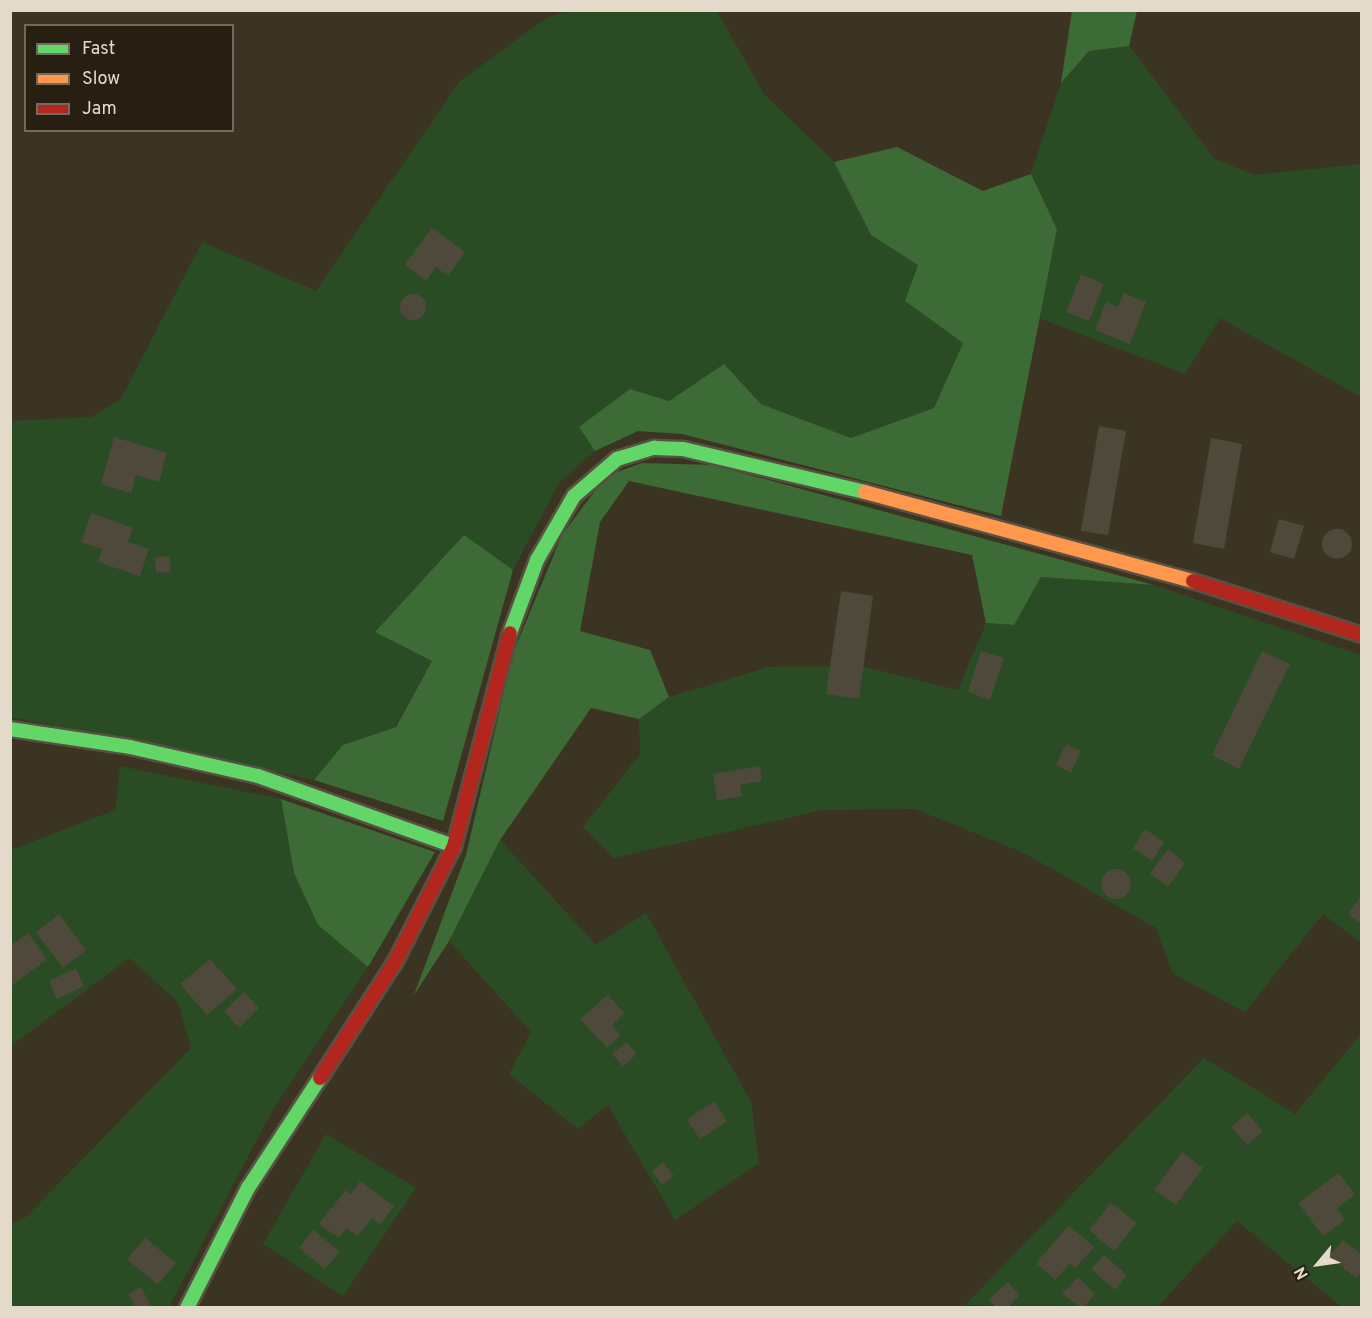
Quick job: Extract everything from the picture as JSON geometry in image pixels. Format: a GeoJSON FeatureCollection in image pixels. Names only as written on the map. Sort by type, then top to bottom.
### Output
{"type":"FeatureCollection","features":[{"type":"Feature","properties":{"kind":"street"},"geometry":{"type":"LineString","coordinates":[[187,1308],[249,1188],[395,962],[454,846],[511,630],[537,560],[574,496],[594,474],[617,459],[654,448],[683,449],[790,473],[1124,558],[1362,635]]}},
{"type":"Feature","properties":{"kind":"street"},"geometry":{"type":"LineString","coordinates":[[10,729],[130,747],[258,776],[454,846]]}},
{"type":"Feature","properties":{"kind":"green space"},"geometry":{"type":"Polygon","coordinates":[[[570,11],[717,11],[764,94],[834,162],[871,235],[918,265],[905,301],[963,343],[934,408],[851,438],[761,404],[724,364],[669,401],[630,389],[580,427],[595,451],[559,483],[513,570],[464,536],[376,632],[432,661],[395,727],[343,745],[314,780],[11,717],[10,421],[92,417],[121,399],[202,242],[316,291],[460,81],[548,17],[570,11]]]}},
{"type":"Feature","properties":{"kind":"green space"},"geometry":{"type":"Polygon","coordinates":[[[1072,11],[1137,11],[1129,46],[1089,51],[1061,83],[1072,11]]]}},
{"type":"Feature","properties":{"kind":"green space"},"geometry":{"type":"Polygon","coordinates":[[[1129,46],[1215,159],[1254,175],[1361,164],[1361,397],[1220,318],[1185,374],[1039,318],[1057,229],[1031,174],[1061,83],[1089,51],[1129,46]]]}},
{"type":"Feature","properties":{"kind":"green space"},"geometry":{"type":"Polygon","coordinates":[[[897,147],[983,191],[1031,174],[1057,229],[1001,516],[682,434],[638,431],[595,451],[579,427],[630,389],[669,401],[724,364],[761,404],[851,438],[934,408],[963,343],[905,301],[918,265],[871,235],[834,162],[897,147]]]}},
{"type":"Feature","properties":{"kind":"green space"},"geometry":{"type":"Polygon","coordinates":[[[642,463],[713,465],[1154,585],[1041,577],[1014,625],[986,623],[972,555],[629,481],[600,522],[580,631],[650,650],[669,697],[639,719],[591,708],[500,840],[449,941],[414,995],[466,855],[513,653],[562,535],[606,476],[642,463]]]}},
{"type":"Feature","properties":{"kind":"green space"},"geometry":{"type":"Polygon","coordinates":[[[464,535],[513,570],[443,821],[314,780],[343,745],[396,727],[432,661],[375,632],[464,535]]]}},
{"type":"Feature","properties":{"kind":"green space"},"geometry":{"type":"Polygon","coordinates":[[[1041,577],[1154,585],[1361,655],[1361,943],[1323,914],[1245,1012],[1173,974],[1156,928],[1024,853],[915,809],[822,810],[614,858],[583,827],[640,754],[639,719],[669,697],[769,667],[862,666],[958,690],[986,623],[1014,625],[1041,577]]]}},
{"type":"Feature","properties":{"kind":"green space"},"geometry":{"type":"Polygon","coordinates":[[[120,766],[281,799],[294,873],[318,925],[368,967],[272,1111],[169,1307],[11,1307],[11,1224],[26,1217],[191,1048],[178,1002],[129,958],[11,1046],[11,850],[115,810],[120,766]]]}},
{"type":"Feature","properties":{"kind":"green space"},"geometry":{"type":"Polygon","coordinates":[[[281,799],[435,852],[368,967],[318,925],[294,873],[281,799]]]}},
{"type":"Feature","properties":{"kind":"green space"},"geometry":{"type":"Polygon","coordinates":[[[500,840],[596,945],[646,913],[751,1102],[759,1163],[675,1220],[608,1105],[578,1129],[509,1074],[531,1032],[449,941],[500,840]]]}},
{"type":"Feature","properties":{"kind":"green space"},"geometry":{"type":"Polygon","coordinates":[[[1361,1034],[1361,1307],[1342,1307],[1237,1221],[1157,1307],[965,1305],[1204,1058],[1295,1114],[1361,1034]]]}},
{"type":"Feature","properties":{"kind":"green space"},"geometry":{"type":"Polygon","coordinates":[[[326,1134],[416,1188],[343,1296],[263,1244],[326,1134]]]}},
{"type":"Feature","properties":{"kind":"building"},"geometry":{"type":"Polygon","coordinates":[[[432,228],[465,252],[448,276],[436,267],[426,281],[405,265],[432,228]]]}},
{"type":"Feature","properties":{"kind":"building"},"geometry":{"type":"Polygon","coordinates":[[[1081,274],[1104,284],[1089,321],[1066,312],[1081,274]]]}},
{"type":"Feature","properties":{"kind":"building"},"geometry":{"type":"Polygon","coordinates":[[[1124,293],[1146,302],[1130,344],[1095,330],[1106,302],[1118,307],[1124,293]]]}},
{"type":"Feature","properties":{"kind":"building"},"geometry":{"type":"Polygon","coordinates":[[[413,294],[422,298],[426,307],[422,316],[413,320],[404,316],[400,307],[404,298],[413,294]]]}},
{"type":"Feature","properties":{"kind":"building"},"geometry":{"type":"Polygon","coordinates":[[[1099,426],[1126,431],[1108,535],[1081,531],[1099,426]]]}},
{"type":"Feature","properties":{"kind":"building"},"geometry":{"type":"Polygon","coordinates":[[[114,437],[167,453],[159,482],[136,475],[131,493],[101,484],[114,437]]]}},
{"type":"Feature","properties":{"kind":"building"},"geometry":{"type":"Polygon","coordinates":[[[1211,438],[1242,444],[1224,549],[1193,543],[1211,438]]]}},
{"type":"Feature","properties":{"kind":"building"},"geometry":{"type":"Polygon","coordinates":[[[91,513],[133,528],[128,542],[149,549],[140,576],[98,562],[102,549],[81,542],[91,513]]]}},
{"type":"Feature","properties":{"kind":"building"},"geometry":{"type":"Polygon","coordinates":[[[1279,519],[1304,526],[1294,559],[1270,552],[1279,519]]]}},
{"type":"Feature","properties":{"kind":"building"},"geometry":{"type":"Polygon","coordinates":[[[1337,529],[1347,534],[1352,544],[1347,554],[1337,559],[1327,554],[1322,544],[1327,534],[1337,529]]]}},
{"type":"Feature","properties":{"kind":"building"},"geometry":{"type":"Polygon","coordinates":[[[170,556],[171,572],[156,573],[155,557],[170,556]]]}},
{"type":"Feature","properties":{"kind":"building"},"geometry":{"type":"Polygon","coordinates":[[[841,591],[873,596],[859,699],[826,694],[841,591]]]}},
{"type":"Feature","properties":{"kind":"building"},"geometry":{"type":"Polygon","coordinates":[[[981,651],[1004,658],[990,700],[968,692],[981,651]]]}},
{"type":"Feature","properties":{"kind":"building"},"geometry":{"type":"Polygon","coordinates":[[[1262,651],[1290,664],[1239,769],[1212,755],[1262,651]]]}},
{"type":"Feature","properties":{"kind":"building"},"geometry":{"type":"Polygon","coordinates":[[[1066,744],[1081,751],[1071,773],[1056,765],[1066,744]]]}},
{"type":"Feature","properties":{"kind":"building"},"geometry":{"type":"Polygon","coordinates":[[[760,766],[762,781],[740,785],[742,796],[717,801],[713,774],[760,766]]]}},
{"type":"Feature","properties":{"kind":"building"},"geometry":{"type":"Polygon","coordinates":[[[1145,829],[1164,842],[1152,861],[1133,848],[1145,829]]]}},
{"type":"Feature","properties":{"kind":"building"},"geometry":{"type":"Polygon","coordinates":[[[1168,849],[1185,863],[1168,887],[1150,874],[1168,849]]]}},
{"type":"Feature","properties":{"kind":"building"},"geometry":{"type":"Polygon","coordinates":[[[1116,869],[1122,870],[1130,878],[1130,890],[1122,898],[1116,899],[1110,898],[1102,890],[1101,884],[1102,878],[1110,870],[1116,869]]]}},
{"type":"Feature","properties":{"kind":"building"},"geometry":{"type":"Polygon","coordinates":[[[1362,895],[1362,924],[1348,914],[1362,895]]]}},
{"type":"Feature","properties":{"kind":"building"},"geometry":{"type":"Polygon","coordinates":[[[59,914],[86,950],[63,968],[36,932],[59,914]]]}},
{"type":"Feature","properties":{"kind":"building"},"geometry":{"type":"Polygon","coordinates":[[[28,933],[47,959],[10,987],[10,946],[28,933]]]}},
{"type":"Feature","properties":{"kind":"building"},"geometry":{"type":"Polygon","coordinates":[[[210,959],[237,989],[207,1015],[180,984],[210,959]]]}},
{"type":"Feature","properties":{"kind":"building"},"geometry":{"type":"Polygon","coordinates":[[[76,968],[84,986],[57,999],[49,981],[76,968]]]}},
{"type":"Feature","properties":{"kind":"building"},"geometry":{"type":"Polygon","coordinates":[[[244,992],[259,1008],[239,1028],[224,1011],[244,992]]]}},
{"type":"Feature","properties":{"kind":"building"},"geometry":{"type":"Polygon","coordinates":[[[608,995],[624,1013],[612,1025],[621,1035],[607,1048],[580,1019],[608,995]]]}},
{"type":"Feature","properties":{"kind":"building"},"geometry":{"type":"Polygon","coordinates":[[[626,1042],[637,1054],[623,1066],[612,1054],[626,1042]]]}},
{"type":"Feature","properties":{"kind":"building"},"geometry":{"type":"Polygon","coordinates":[[[714,1101],[727,1121],[700,1139],[687,1120],[714,1101]]]}},
{"type":"Feature","properties":{"kind":"building"},"geometry":{"type":"Polygon","coordinates":[[[1247,1113],[1263,1131],[1247,1145],[1231,1127],[1247,1113]]]}},
{"type":"Feature","properties":{"kind":"building"},"geometry":{"type":"Polygon","coordinates":[[[1182,1152],[1203,1168],[1176,1205],[1154,1190],[1182,1152]]]}},
{"type":"Feature","properties":{"kind":"building"},"geometry":{"type":"Polygon","coordinates":[[[663,1162],[674,1176],[662,1185],[652,1171],[663,1162]]]}},
{"type":"Feature","properties":{"kind":"building"},"geometry":{"type":"Polygon","coordinates":[[[1339,1173],[1355,1194],[1337,1208],[1345,1220],[1323,1236],[1298,1203],[1339,1173]]]}},
{"type":"Feature","properties":{"kind":"building"},"geometry":{"type":"Polygon","coordinates":[[[360,1181],[394,1206],[380,1225],[372,1218],[358,1236],[346,1228],[339,1238],[319,1224],[346,1190],[351,1194],[360,1181]]]}},
{"type":"Feature","properties":{"kind":"building"},"geometry":{"type":"Polygon","coordinates":[[[1111,1203],[1137,1223],[1114,1251],[1089,1230],[1111,1203]]]}},
{"type":"Feature","properties":{"kind":"building"},"geometry":{"type":"Polygon","coordinates":[[[1069,1225],[1094,1247],[1075,1268],[1070,1263],[1055,1280],[1036,1263],[1069,1225]]]}},
{"type":"Feature","properties":{"kind":"building"},"geometry":{"type":"Polygon","coordinates":[[[313,1230],[340,1252],[325,1269],[299,1248],[313,1230]]]}},
{"type":"Feature","properties":{"kind":"building"},"geometry":{"type":"Polygon","coordinates":[[[145,1238],[176,1263],[158,1285],[127,1259],[145,1238]]]}},
{"type":"Feature","properties":{"kind":"building"},"geometry":{"type":"Polygon","coordinates":[[[1343,1240],[1362,1255],[1362,1271],[1356,1278],[1329,1256],[1343,1240]]]}},
{"type":"Feature","properties":{"kind":"building"},"geometry":{"type":"Polygon","coordinates":[[[1104,1255],[1127,1275],[1115,1290],[1091,1269],[1104,1255]]]}},
{"type":"Feature","properties":{"kind":"building"},"geometry":{"type":"Polygon","coordinates":[[[1078,1277],[1095,1294],[1083,1308],[1062,1294],[1078,1277]]]}},
{"type":"Feature","properties":{"kind":"building"},"geometry":{"type":"Polygon","coordinates":[[[1008,1282],[1020,1295],[1007,1308],[996,1308],[989,1299],[1008,1282]]]}},
{"type":"Feature","properties":{"kind":"building"},"geometry":{"type":"Polygon","coordinates":[[[141,1287],[152,1308],[136,1308],[128,1294],[141,1287]]]}},
{"type":"Feature","properties":{"kind":"traffic: fast"},"geometry":{"type":"LineString","coordinates":[[510,633],[537,560],[574,496],[617,459],[654,448],[683,449],[865,492]]}},
{"type":"Feature","properties":{"kind":"traffic: fast"},"geometry":{"type":"LineString","coordinates":[[10,729],[130,747],[258,776],[454,846]]}},
{"type":"Feature","properties":{"kind":"traffic: fast"},"geometry":{"type":"LineString","coordinates":[[187,1308],[248,1188],[320,1078]]}},
{"type":"Feature","properties":{"kind":"traffic: slow"},"geometry":{"type":"LineString","coordinates":[[865,492],[1193,581]]}},
{"type":"Feature","properties":{"kind":"traffic: jam"},"geometry":{"type":"LineString","coordinates":[[1193,581],[1362,635]]}},
{"type":"Feature","properties":{"kind":"traffic: jam"},"geometry":{"type":"LineString","coordinates":[[320,1078],[395,962],[454,846],[510,633]]}}]}
